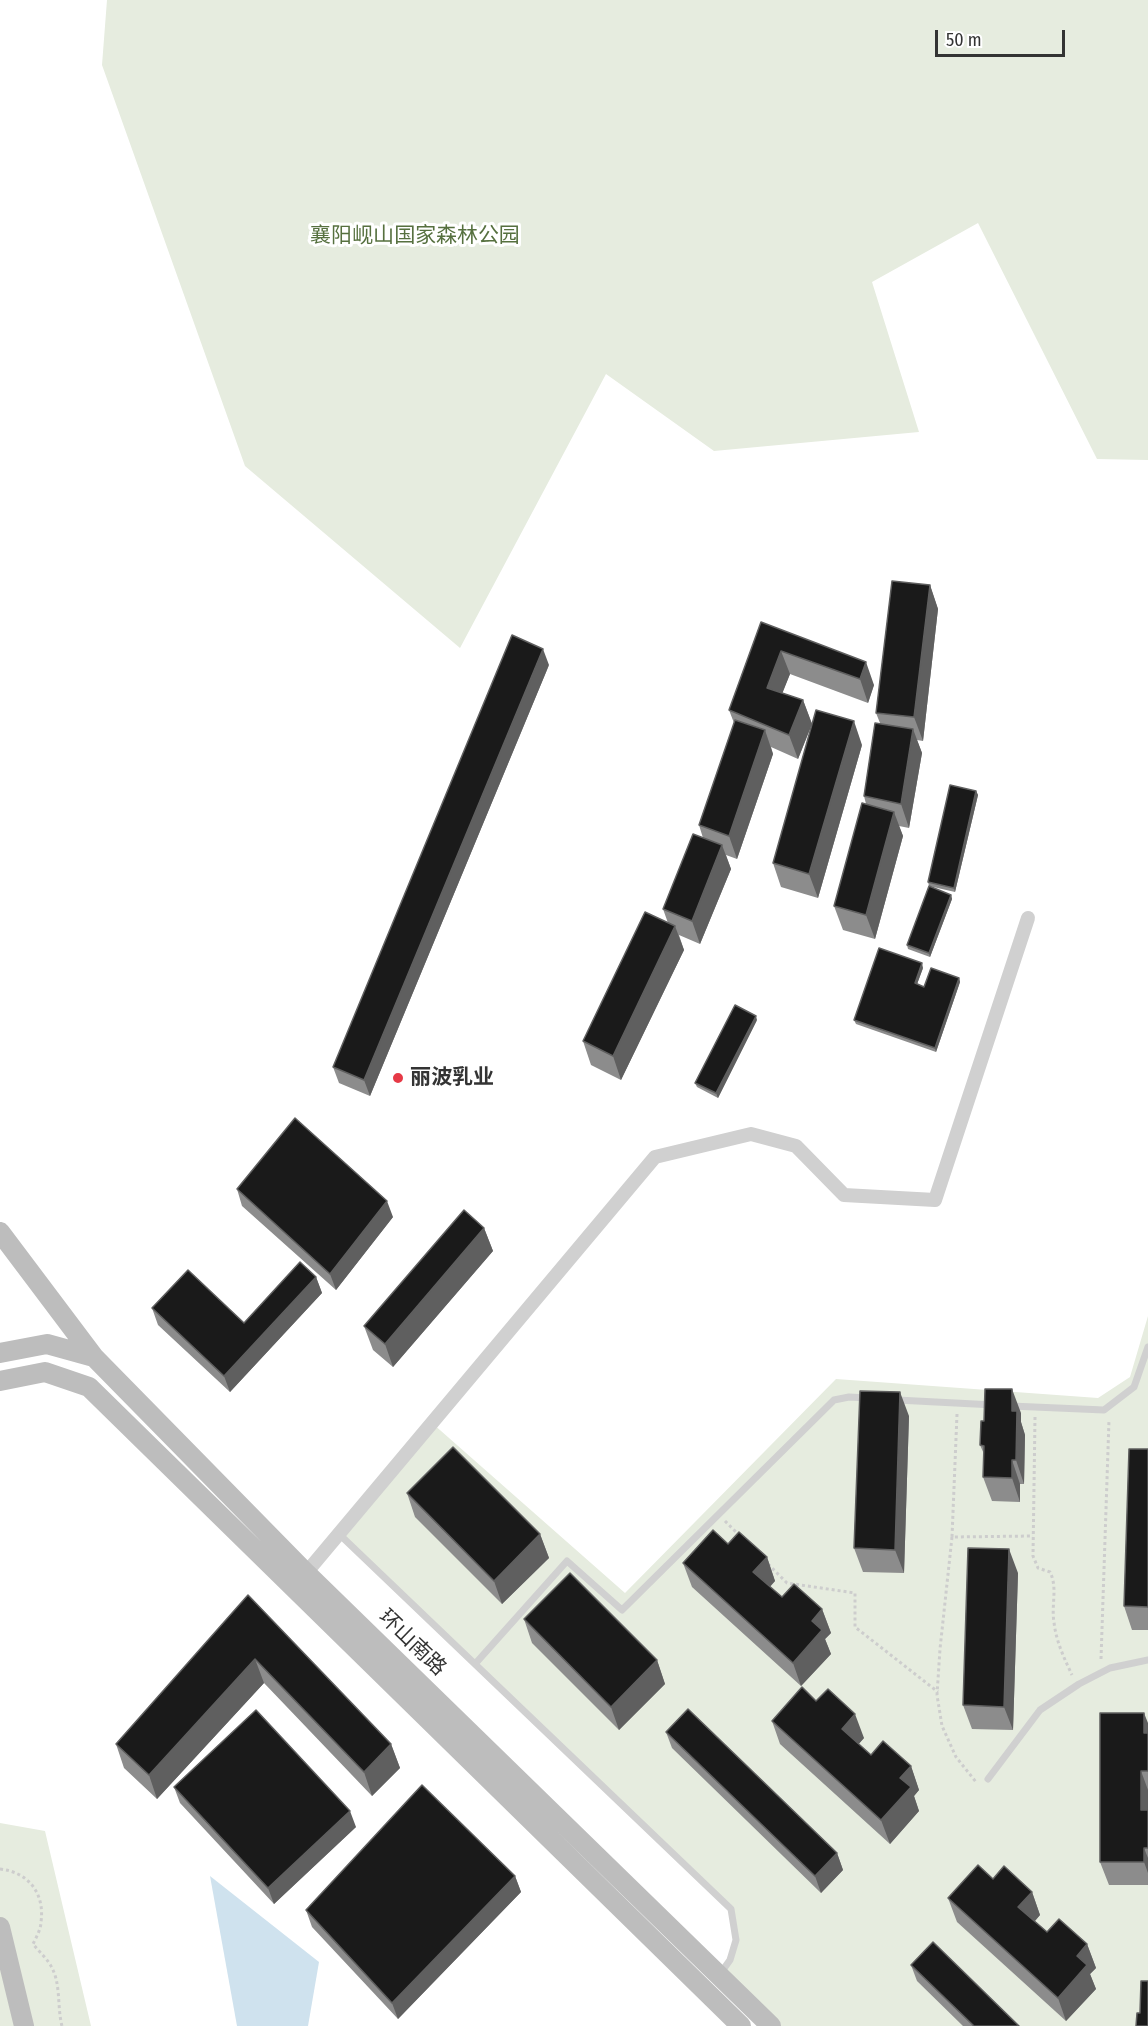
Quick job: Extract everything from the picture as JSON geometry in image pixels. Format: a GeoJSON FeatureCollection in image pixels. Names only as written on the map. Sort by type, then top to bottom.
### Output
{"type":"FeatureCollection","features":[{"type":"Feature","properties":{"kind":"main road","name":"环山南路"},"geometry":{"type":"LineString","coordinates":[[0,1232],[94,1357],[306,1573],[771,2026]]}},
{"type":"Feature","properties":{"kind":"main road"},"geometry":{"type":"LineString","coordinates":[[0,1353],[47,1344],[94,1357]]}},
{"type":"Feature","properties":{"kind":"main road","name":"环山南路"},"geometry":{"type":"LineString","coordinates":[[0,1381],[45,1372],[89,1387],[741,2026]]}},
{"type":"Feature","properties":{"kind":"main road"},"geometry":{"type":"LineString","coordinates":[[0,1927],[24,2026]]}},
{"type":"Feature","properties":{"kind":"street"},"geometry":{"type":"LineString","coordinates":[[306,1573],[656,1157],[751,1134],[796,1146],[843,1195],[935,1200],[1028,918]]}},
{"type":"Feature","properties":{"kind":"lane"},"geometry":{"type":"LineString","coordinates":[[892,1400],[1104,1410],[1134,1387],[1148,1347]]}},
{"type":"Feature","properties":{"kind":"lane"},"geometry":{"type":"LineString","coordinates":[[475,1664],[567,1562],[622,1610],[834,1400],[849,1397],[881,1399]]}},
{"type":"Feature","properties":{"kind":"lane"},"geometry":{"type":"LineString","coordinates":[[339,1534],[731,1909],[736,1940],[730,1960],[719,1976]]}},
{"type":"Feature","properties":{"kind":"lane"},"geometry":{"type":"LineString","coordinates":[[988,1779],[1040,1710],[1076,1685],[1110,1668],[1148,1660]]}},
{"type":"Feature","properties":{"kind":"path"},"geometry":{"type":"LineString","coordinates":[[957,1403],[952,1537],[938,1692],[942,1726],[956,1756],[976,1782]]}},
{"type":"Feature","properties":{"kind":"path"},"geometry":{"type":"LineString","coordinates":[[1100,1673],[1110,1406]]}},
{"type":"Feature","properties":{"kind":"path"},"geometry":{"type":"LineString","coordinates":[[1036,1407],[1033,1556],[1038,1568],[1050,1572],[1055,1581],[1053,1620],[1057,1642],[1076,1685]]}},
{"type":"Feature","properties":{"kind":"path"},"geometry":{"type":"LineString","coordinates":[[718,1514],[741,1537]]}},
{"type":"Feature","properties":{"kind":"path"},"geometry":{"type":"LineString","coordinates":[[952,1537],[1033,1536]]}},
{"type":"Feature","properties":{"kind":"path"},"geometry":{"type":"LineString","coordinates":[[764,1560],[787,1583],[855,1593],[855,1627],[938,1692]]}},
{"type":"Feature","properties":{"kind":"path"},"geometry":{"type":"LineString","coordinates":[[0,1869],[26,1877],[39,1897],[41,1922],[33,1944],[52,1968],[58,1991],[62,2026]]}},
{"type":"Feature","properties":{"kind":"green space","name":"襄阳岘山国家森林公园"},"geometry":{"type":"Polygon","coordinates":[[[107,0],[1148,0],[1148,460],[1097,459],[978,223],[872,282],[919,432],[714,451],[606,374],[460,648],[245,466],[102,65],[107,0]]]}},
{"type":"Feature","properties":{"kind":"green space"},"geometry":{"type":"Polygon","coordinates":[[[1148,1316],[1148,2026],[771,2026],[719,1976],[736,1940],[731,1909],[339,1534],[432,1423],[625,1593],[836,1379],[1098,1398],[1130,1377],[1148,1316]]]}},
{"type":"Feature","properties":{"kind":"green space"},"geometry":{"type":"Polygon","coordinates":[[[0,1823],[45,1831],[91,2026],[0,2026],[0,1823]]]}},
{"type":"Feature","properties":{"kind":"water"},"geometry":{"type":"Polygon","coordinates":[[[210,1876],[319,1962],[308,2026],[237,2026],[210,1876]]]}},
{"type":"Feature","properties":{"kind":"building"},"geometry":{"type":"Polygon","coordinates":[[[892,581],[930,585],[914,717],[876,713],[892,581]]]}},
{"type":"Feature","properties":{"kind":"building"},"geometry":{"type":"Polygon","coordinates":[[[761,622],[866,662],[860,679],[781,651],[767,688],[803,700],[789,735],[729,710],[761,622]]]}},
{"type":"Feature","properties":{"kind":"building"},"geometry":{"type":"Polygon","coordinates":[[[512,635],[543,649],[364,1080],[333,1067],[512,635]]]}},
{"type":"Feature","properties":{"kind":"building"},"geometry":{"type":"Polygon","coordinates":[[[816,710],[854,721],[809,874],[773,863],[816,710]]]}},
{"type":"Feature","properties":{"kind":"building"},"geometry":{"type":"Polygon","coordinates":[[[735,720],[765,730],[729,836],[699,825],[735,720]]]}},
{"type":"Feature","properties":{"kind":"building"},"geometry":{"type":"Polygon","coordinates":[[[875,723],[913,729],[901,804],[864,796],[875,723]]]}},
{"type":"Feature","properties":{"kind":"building"},"geometry":{"type":"Polygon","coordinates":[[[950,785],[976,791],[954,888],[928,882],[950,785]]]}},
{"type":"Feature","properties":{"kind":"building"},"geometry":{"type":"Polygon","coordinates":[[[862,803],[894,812],[866,915],[834,906],[862,803]]]}},
{"type":"Feature","properties":{"kind":"building"},"geometry":{"type":"Polygon","coordinates":[[[693,834],[722,845],[692,921],[663,909],[693,834]]]}},
{"type":"Feature","properties":{"kind":"building"},"geometry":{"type":"Polygon","coordinates":[[[929,886],[951,895],[929,953],[907,945],[929,886]]]}},
{"type":"Feature","properties":{"kind":"building"},"geometry":{"type":"Polygon","coordinates":[[[645,912],[675,926],[613,1056],[583,1041],[645,912]]]}},
{"type":"Feature","properties":{"kind":"building"},"geometry":{"type":"Polygon","coordinates":[[[879,948],[922,963],[915,983],[924,987],[931,968],[959,978],[935,1048],[854,1020],[879,948]]]}},
{"type":"Feature","properties":{"kind":"building"},"geometry":{"type":"Polygon","coordinates":[[[735,1005],[756,1016],[716,1093],[695,1083],[735,1005]]]}},
{"type":"Feature","properties":{"kind":"building"},"geometry":{"type":"Polygon","coordinates":[[[295,1118],[387,1201],[330,1274],[237,1189],[295,1118]]]}},
{"type":"Feature","properties":{"kind":"building"},"geometry":{"type":"Polygon","coordinates":[[[464,1210],[484,1228],[385,1344],[364,1326],[464,1210]]]}},
{"type":"Feature","properties":{"kind":"building"},"geometry":{"type":"Polygon","coordinates":[[[300,1262],[316,1277],[224,1376],[152,1308],[188,1270],[244,1323],[300,1262]]]}},
{"type":"Feature","properties":{"kind":"building"},"geometry":{"type":"Polygon","coordinates":[[[985,1389],[1012,1389],[1012,1411],[1017,1411],[1016,1460],[1012,1460],[1012,1478],[983,1477],[984,1446],[980,1445],[981,1421],[984,1421],[985,1389]]]}},
{"type":"Feature","properties":{"kind":"building"},"geometry":{"type":"Polygon","coordinates":[[[860,1391],[900,1392],[895,1550],[854,1548],[860,1391]]]}},
{"type":"Feature","properties":{"kind":"building"},"geometry":{"type":"Polygon","coordinates":[[[453,1447],[540,1534],[494,1581],[407,1493],[453,1447]]]}},
{"type":"Feature","properties":{"kind":"building"},"geometry":{"type":"Polygon","coordinates":[[[1129,1449],[1148,1449],[1148,1607],[1124,1606],[1129,1449]]]}},
{"type":"Feature","properties":{"kind":"building"},"geometry":{"type":"Polygon","coordinates":[[[713,1530],[728,1544],[739,1532],[767,1557],[753,1572],[782,1597],[794,1584],[822,1609],[812,1621],[822,1630],[793,1663],[683,1563],[713,1530]]]}},
{"type":"Feature","properties":{"kind":"building"},"geometry":{"type":"Polygon","coordinates":[[[968,1548],[1009,1549],[1004,1707],[963,1705],[968,1548]]]}},
{"type":"Feature","properties":{"kind":"building"},"geometry":{"type":"Polygon","coordinates":[[[570,1573],[657,1660],[611,1707],[524,1619],[570,1573]]]}},
{"type":"Feature","properties":{"kind":"building"},"geometry":{"type":"Polygon","coordinates":[[[248,1595],[391,1744],[364,1772],[255,1659],[149,1775],[116,1744],[248,1595]]]}},
{"type":"Feature","properties":{"kind":"building"},"geometry":{"type":"Polygon","coordinates":[[[802,1687],[816,1701],[828,1689],[855,1714],[842,1729],[871,1755],[883,1741],[911,1766],[900,1778],[911,1787],[881,1820],[772,1721],[802,1687]]]}},
{"type":"Feature","properties":{"kind":"building"},"geometry":{"type":"Polygon","coordinates":[[[688,1709],[837,1853],[815,1876],[666,1732],[688,1709]]]}},
{"type":"Feature","properties":{"kind":"building"},"geometry":{"type":"Polygon","coordinates":[[[256,1710],[350,1811],[268,1888],[174,1787],[256,1710]]]}},
{"type":"Feature","properties":{"kind":"building"},"geometry":{"type":"Polygon","coordinates":[[[1100,1713],[1144,1713],[1144,1733],[1148,1733],[1148,1771],[1141,1771],[1141,1810],[1148,1810],[1148,1848],[1144,1848],[1144,1862],[1100,1862],[1100,1713]]]}},
{"type":"Feature","properties":{"kind":"building"},"geometry":{"type":"Polygon","coordinates":[[[422,1785],[515,1876],[392,2003],[306,1910],[422,1785]]]}},
{"type":"Feature","properties":{"kind":"building"},"geometry":{"type":"Polygon","coordinates":[[[978,1865],[993,1879],[1004,1866],[1032,1892],[1018,1907],[1047,1932],[1059,1919],[1087,1944],[1077,1956],[1087,1965],[1058,1998],[948,1898],[978,1865]]]}},
{"type":"Feature","properties":{"kind":"building"},"geometry":{"type":"Polygon","coordinates":[[[933,1942],[1019,2026],[974,2026],[911,1965],[933,1942]]]}},
{"type":"Feature","properties":{"kind":"building"},"geometry":{"type":"Polygon","coordinates":[[[1141,1981],[1148,1981],[1148,2026],[1136,2026],[1137,2013],[1140,2013],[1141,1981]]]}},
{"type":"Feature","properties":{"kind":"place","name":"丽波乳业"},"geometry":{"type":"Point","coordinates":[398,1078]}}]}
